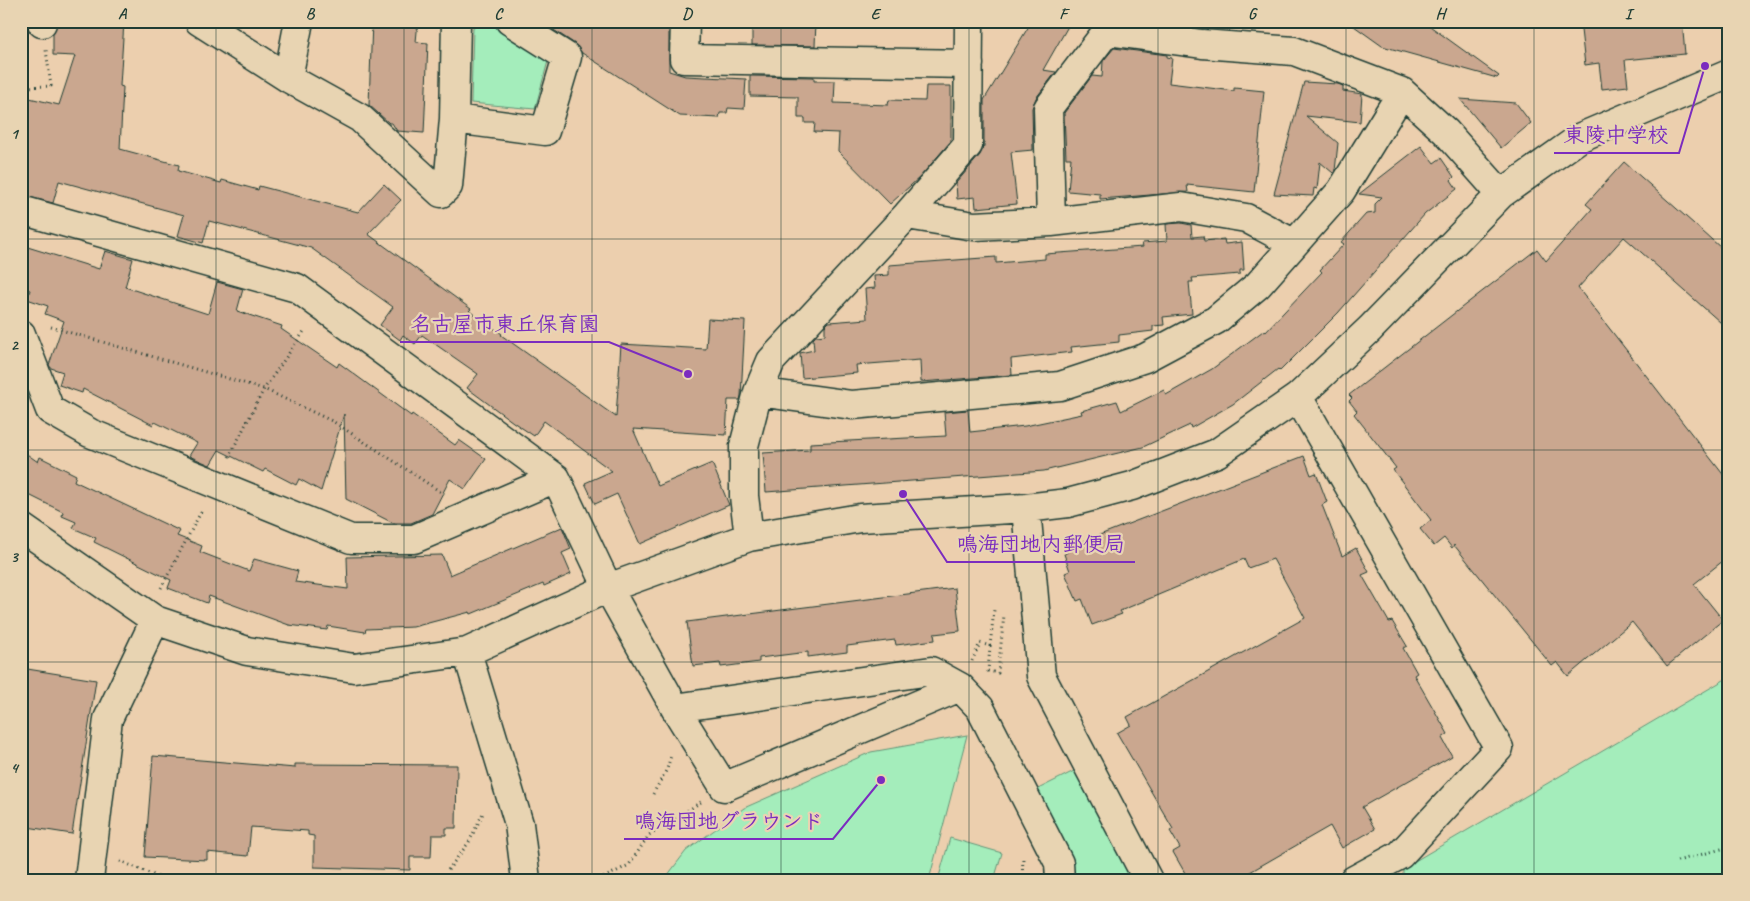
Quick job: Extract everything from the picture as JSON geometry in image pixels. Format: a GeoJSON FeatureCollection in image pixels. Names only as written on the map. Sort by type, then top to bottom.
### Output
{"type":"FeatureCollection","features":[{"type":"Feature","properties":{"kind":"street"},"geometry":{"type":"LineString","coordinates":[[199,21],[288,78],[360,118],[440,193],[448,186],[454,119],[456,21]]}},
{"type":"Feature","properties":{"kind":"street"},"geometry":{"type":"LineString","coordinates":[[288,78],[299,21]]}},
{"type":"Feature","properties":{"kind":"street"},"geometry":{"type":"LineString","coordinates":[[454,119],[545,131],[567,57],[510,21]]}},
{"type":"Feature","properties":{"kind":"street"},"geometry":{"type":"LineString","coordinates":[[685,21],[684,58],[969,64]]}},
{"type":"Feature","properties":{"kind":"street"},"geometry":{"type":"LineString","coordinates":[[749,537],[744,496],[744,446],[758,392],[771,360],[907,215],[968,145],[969,21]]}},
{"type":"Feature","properties":{"kind":"street"},"geometry":{"type":"LineString","coordinates":[[1051,222],[1048,108],[1107,31],[1202,44],[1294,51],[1402,92],[1446,132],[1501,194]]}},
{"type":"Feature","properties":{"kind":"street"},"geometry":{"type":"LineString","coordinates":[[21,527],[156,608],[247,651],[354,668],[467,652],[608,588],[749,537],[860,518],[1026,508],[1068,503],[1132,486],[1217,453],[1298,397],[1370,329],[1501,194],[1581,137],[1729,74]]}},
{"type":"Feature","properties":{"kind":"street"},"geometry":{"type":"LineString","coordinates":[[758,392],[852,405],[1060,386],[1145,358],[1216,320],[1258,285],[1293,243],[1341,191],[1402,92]]}},
{"type":"Feature","properties":{"kind":"street"},"geometry":{"type":"LineString","coordinates":[[907,215],[974,226],[1051,222],[1181,207],[1246,218],[1293,243]]}},
{"type":"Feature","properties":{"kind":"street"},"geometry":{"type":"LineString","coordinates":[[21,210],[297,288],[322,304],[556,478],[608,588],[675,708],[724,787],[960,687]]}},
{"type":"Feature","properties":{"kind":"street"},"geometry":{"type":"LineString","coordinates":[[21,334],[50,410],[90,433],[351,539],[414,539],[556,478]]}},
{"type":"Feature","properties":{"kind":"street"},"geometry":{"type":"LineString","coordinates":[[1298,397],[1499,748],[1400,855],[1354,880]]}},
{"type":"Feature","properties":{"kind":"street"},"geometry":{"type":"LineString","coordinates":[[1026,508],[1041,676],[1148,880]]}},
{"type":"Feature","properties":{"kind":"street"},"geometry":{"type":"LineString","coordinates":[[89,880],[108,719],[156,608]]}},
{"type":"Feature","properties":{"kind":"street"},"geometry":{"type":"LineString","coordinates":[[467,652],[504,771],[518,824],[526,880]]}},
{"type":"Feature","properties":{"kind":"street"},"geometry":{"type":"LineString","coordinates":[[675,708],[931,671],[960,687],[980,708],[1059,863],[1060,880]]}},
{"type":"Feature","properties":{"kind":"path"},"geometry":{"type":"LineString","coordinates":[[21,87],[51,86],[42,22]]}},
{"type":"Feature","properties":{"kind":"path"},"geometry":{"type":"LineString","coordinates":[[156,608],[215,484],[264,389],[322,304]]}},
{"type":"Feature","properties":{"kind":"path"},"geometry":{"type":"LineString","coordinates":[[49,326],[264,389],[334,422],[474,513]]}},
{"type":"Feature","properties":{"kind":"path"},"geometry":{"type":"LineString","coordinates":[[994,610],[988,671],[998,672],[1005,609]]}},
{"type":"Feature","properties":{"kind":"path"},"geometry":{"type":"LineString","coordinates":[[960,687],[980,643],[990,646]]}},
{"type":"Feature","properties":{"kind":"path"},"geometry":{"type":"LineString","coordinates":[[448,870],[469,842],[504,771]]}},
{"type":"Feature","properties":{"kind":"path"},"geometry":{"type":"LineString","coordinates":[[600,880],[629,865],[649,836],[724,787]]}},
{"type":"Feature","properties":{"kind":"path"},"geometry":{"type":"LineString","coordinates":[[1676,860],[1729,847]]}},
{"type":"Feature","properties":{"kind":"path"},"geometry":{"type":"LineString","coordinates":[[112,856],[139,870],[166,880]]}},
{"type":"Feature","properties":{"kind":"path"},"geometry":{"type":"LineString","coordinates":[[398,880],[427,879]]}},
{"type":"Feature","properties":{"kind":"green space"},"geometry":{"type":"Polygon","coordinates":[[[488,22],[548,61],[535,109],[471,103],[473,27],[488,22]]]}},
{"type":"Feature","properties":{"kind":"green space"},"geometry":{"type":"Polygon","coordinates":[[[1729,677],[1729,880],[1403,880],[1403,868],[1729,677]]]}},
{"type":"Feature","properties":{"kind":"green space"},"geometry":{"type":"Polygon","coordinates":[[[967,735],[929,880],[664,880],[686,851],[744,808],[871,752],[967,735]]]}},
{"type":"Feature","properties":{"kind":"green space"},"geometry":{"type":"Polygon","coordinates":[[[1076,770],[1134,880],[1070,880],[1036,790],[1076,770]]]}},
{"type":"Feature","properties":{"kind":"green space"},"geometry":{"type":"Polygon","coordinates":[[[950,838],[1002,853],[994,880],[938,880],[950,838]]]}},
{"type":"Feature","properties":{"kind":"building"},"geometry":{"type":"Polygon","coordinates":[[[58,21],[124,21],[120,86],[123,87],[120,149],[179,165],[178,171],[221,183],[222,180],[258,190],[259,186],[358,212],[384,184],[401,200],[368,234],[471,309],[469,311],[501,335],[616,417],[621,344],[706,349],[708,319],[745,321],[741,396],[740,400],[728,400],[726,435],[633,429],[658,486],[712,463],[729,505],[640,544],[617,494],[595,504],[585,483],[612,471],[544,421],[534,436],[513,422],[467,388],[478,374],[422,335],[415,344],[403,335],[400,340],[380,325],[393,307],[311,248],[209,221],[203,243],[178,236],[184,215],[59,181],[53,203],[21,195],[21,96],[59,105],[75,56],[53,55],[53,33],[58,21]]]}},
{"type":"Feature","properties":{"kind":"building"},"geometry":{"type":"Polygon","coordinates":[[[372,21],[418,21],[416,42],[428,43],[424,133],[397,131],[392,123],[389,123],[369,105],[372,21]]]}},
{"type":"Feature","properties":{"kind":"building"},"geometry":{"type":"Polygon","coordinates":[[[540,21],[669,21],[669,71],[685,76],[746,79],[744,109],[728,108],[727,113],[720,113],[719,118],[680,116],[582,53],[575,44],[540,21]]]}},
{"type":"Feature","properties":{"kind":"building"},"geometry":{"type":"Polygon","coordinates":[[[752,21],[816,21],[815,46],[752,45],[752,21]]]}},
{"type":"Feature","properties":{"kind":"building"},"geometry":{"type":"Polygon","coordinates":[[[1032,21],[1071,21],[1043,70],[1056,72],[1036,98],[1032,108],[1033,150],[1011,152],[1017,204],[976,208],[975,197],[957,199],[956,183],[980,155],[984,146],[984,100],[1032,21]]]}},
{"type":"Feature","properties":{"kind":"building"},"geometry":{"type":"Polygon","coordinates":[[[1347,21],[1423,21],[1499,76],[1497,78],[1382,46],[1347,21]]]}},
{"type":"Feature","properties":{"kind":"building"},"geometry":{"type":"Polygon","coordinates":[[[1580,21],[1682,21],[1685,54],[1625,60],[1628,86],[1602,89],[1599,63],[1585,65],[1580,21]]]}},
{"type":"Feature","properties":{"kind":"building"},"geometry":{"type":"Polygon","coordinates":[[[1114,48],[1167,55],[1167,57],[1172,58],[1169,83],[1234,91],[1234,88],[1264,91],[1254,192],[1187,185],[1188,192],[1100,199],[1100,194],[1068,191],[1071,158],[1066,158],[1064,113],[1092,76],[1102,77],[1103,61],[1114,48]]]}},
{"type":"Feature","properties":{"kind":"building"},"geometry":{"type":"Polygon","coordinates":[[[750,76],[814,77],[814,81],[835,81],[834,103],[888,105],[889,100],[925,101],[926,86],[951,86],[951,141],[920,177],[890,204],[838,151],[839,133],[814,132],[815,123],[805,123],[805,118],[798,118],[798,97],[750,96],[750,76]]]}},
{"type":"Feature","properties":{"kind":"building"},"geometry":{"type":"Polygon","coordinates":[[[1304,82],[1338,84],[1343,86],[1343,91],[1362,94],[1360,122],[1306,116],[1338,143],[1335,171],[1333,173],[1320,162],[1317,189],[1314,188],[1313,196],[1274,194],[1304,82]]]}},
{"type":"Feature","properties":{"kind":"building"},"geometry":{"type":"Polygon","coordinates":[[[1460,99],[1516,103],[1531,123],[1501,148],[1460,99]]]}},
{"type":"Feature","properties":{"kind":"building"},"geometry":{"type":"Polygon","coordinates":[[[1421,146],[1434,163],[1441,158],[1454,177],[1451,180],[1457,189],[1425,214],[1338,313],[1280,371],[1278,369],[1233,404],[1191,428],[1190,425],[1143,447],[1044,471],[766,492],[763,453],[810,450],[810,443],[946,436],[944,412],[968,410],[970,432],[1025,426],[1082,414],[1081,411],[1117,401],[1121,411],[1164,390],[1166,395],[1212,369],[1263,331],[1265,332],[1322,272],[1320,270],[1344,244],[1341,242],[1366,214],[1375,213],[1375,204],[1382,197],[1359,194],[1421,146]]]}},
{"type":"Feature","properties":{"kind":"building"},"geometry":{"type":"Polygon","coordinates":[[[1624,162],[1729,255],[1729,330],[1624,237],[1578,288],[1729,482],[1729,556],[1694,584],[1723,620],[1667,666],[1632,622],[1568,676],[1557,662],[1552,666],[1454,545],[1452,548],[1444,538],[1434,546],[1420,529],[1431,520],[1393,470],[1396,468],[1354,414],[1357,411],[1349,401],[1352,398],[1349,395],[1537,249],[1546,261],[1592,209],[1586,204],[1624,162]]]}},
{"type":"Feature","properties":{"kind":"building"},"geometry":{"type":"Polygon","coordinates":[[[1181,223],[1191,225],[1192,237],[1203,236],[1204,241],[1224,239],[1225,244],[1242,242],[1244,270],[1240,270],[1240,274],[1192,278],[1193,282],[1189,282],[1192,314],[1163,317],[1164,325],[1153,326],[1153,331],[1119,335],[1119,342],[1071,347],[1072,352],[1011,359],[1012,375],[921,382],[920,360],[856,365],[857,373],[802,378],[800,353],[814,350],[813,339],[816,336],[825,335],[825,326],[829,322],[867,319],[865,289],[875,288],[874,276],[889,275],[889,265],[996,257],[996,263],[1045,259],[1045,254],[1143,247],[1142,243],[1167,241],[1166,224],[1181,223]]]}},
{"type":"Feature","properties":{"kind":"building"},"geometry":{"type":"Polygon","coordinates":[[[21,245],[99,269],[105,251],[133,259],[125,287],[208,314],[217,282],[243,289],[237,311],[282,326],[281,329],[337,367],[339,363],[411,416],[412,414],[455,445],[459,440],[486,459],[465,489],[450,479],[432,514],[411,523],[393,523],[346,499],[344,414],[321,491],[299,479],[296,485],[265,469],[263,472],[219,450],[210,465],[189,456],[197,443],[155,422],[153,425],[83,389],[82,393],[59,385],[63,372],[51,368],[49,365],[64,321],[45,314],[48,306],[27,299],[30,290],[21,287],[21,245]]]}},
{"type":"Feature","properties":{"kind":"building"},"geometry":{"type":"Polygon","coordinates":[[[21,450],[38,462],[40,457],[76,475],[74,481],[180,531],[177,536],[202,546],[200,552],[249,571],[254,559],[298,571],[295,582],[348,589],[347,557],[442,555],[450,575],[562,527],[571,549],[562,553],[571,574],[471,614],[470,612],[413,627],[366,629],[365,632],[328,626],[327,630],[289,625],[209,596],[207,603],[168,588],[171,580],[94,542],[96,538],[73,528],[76,522],[62,516],[63,512],[21,491],[21,450]]]}},
{"type":"Feature","properties":{"kind":"building"},"geometry":{"type":"Polygon","coordinates":[[[1304,456],[1311,475],[1316,473],[1327,502],[1322,505],[1342,556],[1356,548],[1369,572],[1362,575],[1389,622],[1392,621],[1407,646],[1403,648],[1417,673],[1414,675],[1448,734],[1442,738],[1452,756],[1362,807],[1375,829],[1342,848],[1330,826],[1236,880],[1189,880],[1173,852],[1180,848],[1170,831],[1173,829],[1117,733],[1131,725],[1127,717],[1305,618],[1273,559],[1248,568],[1244,559],[1120,611],[1122,614],[1092,625],[1082,599],[1077,601],[1065,573],[1070,571],[1064,554],[1068,552],[1066,548],[1304,456]]]}},
{"type":"Feature","properties":{"kind":"building"},"geometry":{"type":"Polygon","coordinates":[[[955,588],[960,631],[934,634],[935,640],[896,645],[895,640],[847,646],[847,652],[808,657],[808,652],[759,658],[759,662],[721,667],[720,663],[693,666],[687,622],[955,588]]]}},
{"type":"Feature","properties":{"kind":"building"},"geometry":{"type":"Polygon","coordinates":[[[21,668],[96,680],[72,834],[21,826],[21,668]]]}},
{"type":"Feature","properties":{"kind":"building"},"geometry":{"type":"Polygon","coordinates":[[[153,756],[295,768],[295,764],[457,765],[456,828],[446,828],[446,835],[432,835],[431,857],[410,857],[410,870],[314,867],[314,836],[308,835],[308,831],[251,827],[248,856],[207,852],[207,860],[145,857],[153,756]]]}},
{"type":"Feature","properties":{"kind":"place","name":"東陵中学校"},"geometry":{"type":"Point","coordinates":[1705,66]}},
{"type":"Feature","properties":{"kind":"place","name":"名古屋市東丘保育園"},"geometry":{"type":"Point","coordinates":[688,374]}},
{"type":"Feature","properties":{"kind":"place","name":"鳴海団地内郵便局"},"geometry":{"type":"Point","coordinates":[903,494]}},
{"type":"Feature","properties":{"kind":"place","name":"鳴海団地グラウンド"},"geometry":{"type":"Point","coordinates":[881,780]}}]}
